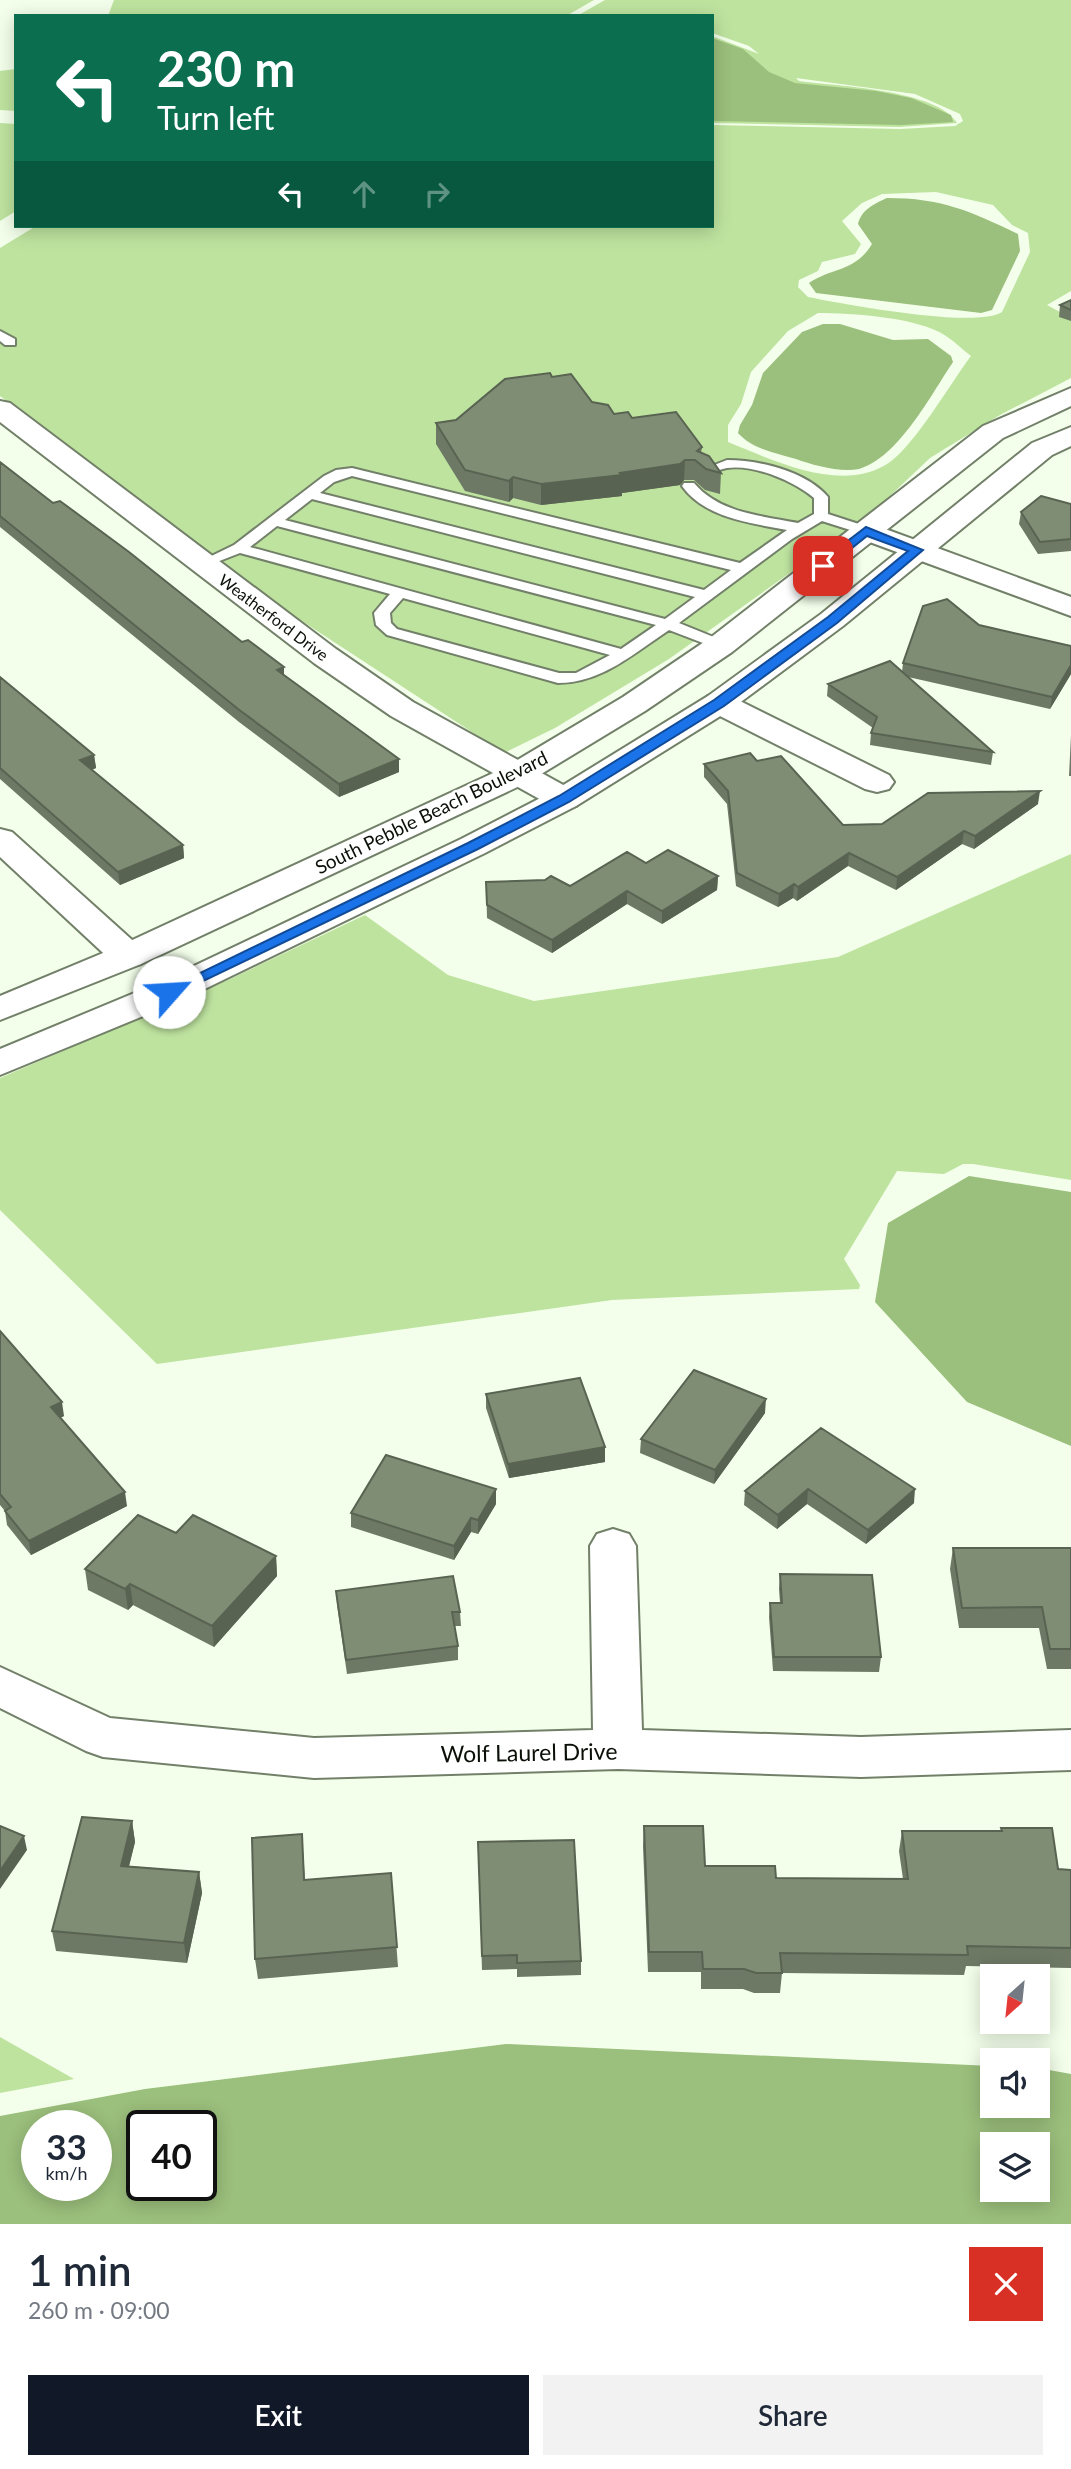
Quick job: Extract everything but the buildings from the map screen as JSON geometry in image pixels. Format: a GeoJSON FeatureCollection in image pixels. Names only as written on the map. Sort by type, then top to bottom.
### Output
{"type":"FeatureCollection","features":[{"type":"Feature","properties":{"kind":"street","name":"South Pebble Beach Boulevard"},"geometry":{"type":"LineString","coordinates":[[0,1009],[128,956],[516,775],[634,704],[721,645],[993,432],[1068,401]]}},
{"type":"Feature","properties":{"kind":"street","name":"Weatherford Drive"},"geometry":{"type":"LineString","coordinates":[[0,409],[325,656],[401,709],[516,775],[564,799]]}},
{"type":"Feature","properties":{"kind":"street"},"geometry":{"type":"LineString","coordinates":[[0,444],[33,434]]}},
{"type":"Feature","properties":{"kind":"street"},"geometry":{"type":"LineString","coordinates":[[0,1063],[169,992],[473,846],[564,799],[719,703],[832,620],[1042,449],[1071,435]]}},
{"type":"Feature","properties":{"kind":"street"},"geometry":{"type":"LineString","coordinates":[[866,531],[1071,607]]}},
{"type":"Feature","properties":{"kind":"street"},"geometry":{"type":"LineString","coordinates":[[719,703],[877,782]]}},
{"type":"Feature","properties":{"kind":"street"},"geometry":{"type":"LineString","coordinates":[[0,839],[128,956]]}},
{"type":"Feature","properties":{"kind":"street"},"geometry":{"type":"LineString","coordinates":[[613,1546],[618,1749]]}},
{"type":"Feature","properties":{"kind":"street","name":"Wolf Laurel Drive"},"geometry":{"type":"LineString","coordinates":[[0,1686],[103,1737],[314,1758],[618,1749],[861,1757],[1071,1750]]}},
{"type":"Feature","properties":{"kind":"lane"},"geometry":{"type":"LineString","coordinates":[[706,471],[729,464],[773,471],[811,486],[821,497],[821,516]]}},
{"type":"Feature","properties":{"kind":"lane"},"geometry":{"type":"LineString","coordinates":[[204,564],[239,548],[329,479],[352,471],[741,568]]}},
{"type":"Feature","properties":{"kind":"lane"},"geometry":{"type":"LineString","coordinates":[[689,486],[695,496],[717,507],[754,519],[800,528]]}},
{"type":"Feature","properties":{"kind":"lane"},"geometry":{"type":"LineString","coordinates":[[309,494],[706,595]]}},
{"type":"Feature","properties":{"kind":"lane"},"geometry":{"type":"LineString","coordinates":[[399,593],[382,613],[384,625],[392,632],[558,678],[578,678],[600,669],[668,624],[741,568],[821,516],[866,531]]}},
{"type":"Feature","properties":{"kind":"lane"},"geometry":{"type":"LineString","coordinates":[[275,521],[668,624],[721,645]]}},
{"type":"Feature","properties":{"kind":"lane"},"geometry":{"type":"LineString","coordinates":[[239,548],[623,654]]}},
{"type":"Feature","properties":{"kind":"shaded area"},"geometry":{"type":"Polygon","coordinates":[[[114,0],[594,0],[570,14],[109,14],[114,0]]]}},
{"type":"Feature","properties":{"kind":"shaded area"},"geometry":{"type":"Polygon","coordinates":[[[605,0],[1071,0],[1071,291],[1047,305],[1071,318],[1071,378],[1000,415],[930,458],[873,512],[669,659],[555,728],[504,753],[285,610],[0,396],[0,248],[33,228],[714,228],[714,125],[900,129],[955,126],[963,121],[960,114],[915,94],[796,78],[799,81],[909,97],[930,103],[946,112],[957,123],[899,127],[714,123],[714,37],[759,54],[749,46],[714,34],[714,14],[580,14],[605,0]],[[936,192],[882,194],[862,203],[842,221],[861,244],[855,254],[822,262],[818,271],[799,280],[798,287],[808,297],[908,314],[965,318],[987,317],[1002,312],[1030,252],[1028,233],[1012,225],[993,205],[936,192]],[[818,313],[788,331],[751,372],[741,404],[728,425],[728,442],[787,465],[830,475],[871,471],[890,462],[900,453],[971,356],[946,336],[919,324],[866,315],[818,313]]]}},
{"type":"Feature","properties":{"kind":"shaded area"},"geometry":{"type":"Polygon","coordinates":[[[714,39],[743,49],[769,72],[795,83],[876,91],[911,98],[951,115],[953,122],[901,125],[714,121],[714,39]]]}},
{"type":"Feature","properties":{"kind":"shaded area"},"geometry":{"type":"Polygon","coordinates":[[[14,69],[14,111],[0,110],[0,71],[14,69]]]}},
{"type":"Feature","properties":{"kind":"shaded area"},"geometry":{"type":"Polygon","coordinates":[[[0,123],[14,124],[14,212],[0,221],[0,123]]]}},
{"type":"Feature","properties":{"kind":"shaded area"},"geometry":{"type":"Polygon","coordinates":[[[887,198],[924,200],[955,207],[1018,234],[1020,251],[992,310],[981,313],[816,293],[809,283],[858,260],[872,244],[858,224],[862,214],[887,198]]]}},
{"type":"Feature","properties":{"kind":"shaded area"},"geometry":{"type":"Polygon","coordinates":[[[823,324],[840,324],[893,340],[928,339],[951,356],[953,362],[900,439],[873,463],[859,469],[835,469],[810,464],[757,447],[738,433],[752,405],[763,373],[802,332],[823,324]]]}},
{"type":"Feature","properties":{"kind":"shaded area"},"geometry":{"type":"Polygon","coordinates":[[[1071,854],[1071,1180],[973,1164],[963,1164],[944,1174],[897,1171],[844,1259],[860,1285],[859,1289],[612,1300],[157,1364],[0,1210],[0,1078],[230,979],[365,915],[448,975],[534,1001],[838,957],[1071,854]]]}},
{"type":"Feature","properties":{"kind":"shaded area"},"geometry":{"type":"Polygon","coordinates":[[[969,1176],[1071,1192],[1071,1446],[967,1402],[875,1302],[888,1223],[969,1176]]]}},
{"type":"Feature","properties":{"kind":"shaded area"},"geometry":{"type":"Polygon","coordinates":[[[0,2037],[74,2079],[0,2093],[0,2037]]]}},
{"type":"Feature","properties":{"kind":"shaded area"},"geometry":{"type":"Polygon","coordinates":[[[506,2044],[980,2065],[980,2118],[1050,2118],[1050,2070],[1071,2074],[1071,2224],[0,2224],[0,2116],[21,2112],[21,2201],[112,2201],[112,2110],[32,2110],[145,2089],[506,2044]]]}},
{"type":"Feature","properties":{"kind":"route"},"geometry":{"type":"LineString","coordinates":[[169,992],[473,846],[564,799],[646,751],[719,703],[832,620],[916,550],[866,531],[823,566]]}}]}
